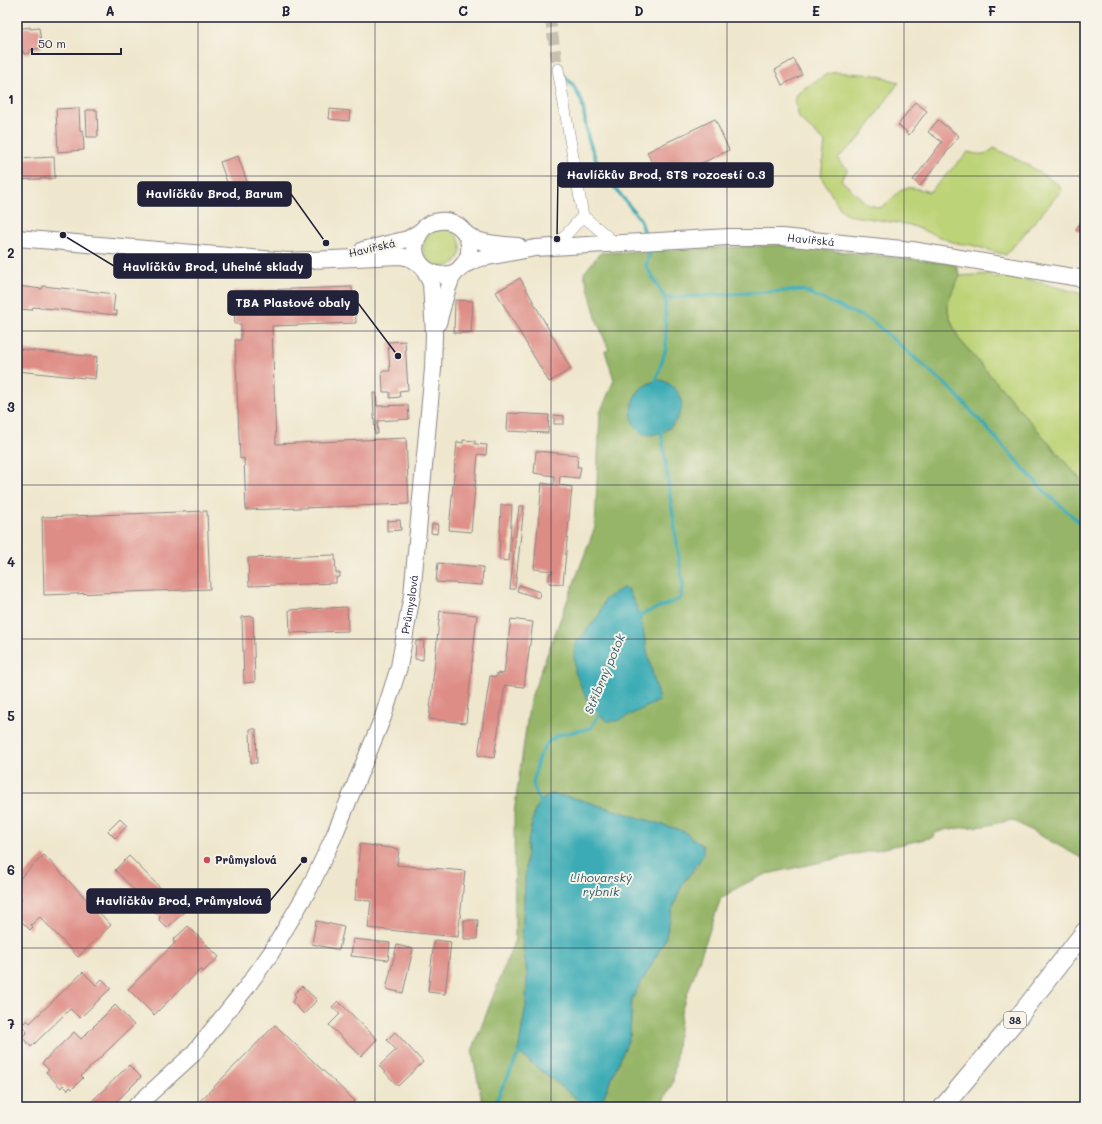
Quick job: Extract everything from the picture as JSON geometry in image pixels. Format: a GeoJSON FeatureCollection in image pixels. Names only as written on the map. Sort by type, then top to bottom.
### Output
{"type":"FeatureCollection","features":[{"type":"Feature","properties":{"kind":"main road","name":"38"},"geometry":{"type":"LineString","coordinates":[[943,1107],[1020,1015],[1085,931]]}},
{"type":"Feature","properties":{"kind":"street"},"geometry":{"type":"LineString","coordinates":[[558,69],[583,216],[615,243]]}},
{"type":"Feature","properties":{"kind":"street"},"geometry":{"type":"LineString","coordinates":[[555,247],[583,216]]}},
{"type":"Feature","properties":{"kind":"street","name":"Havířská"},"geometry":{"type":"LineString","coordinates":[[320,260],[393,244],[408,239],[430,224],[443,221],[454,223],[472,239],[482,242],[535,248]]}},
{"type":"Feature","properties":{"kind":"street"},"geometry":{"type":"LineString","coordinates":[[421,231],[416,239],[415,248],[417,258],[422,266]]}},
{"type":"Feature","properties":{"kind":"street"},"geometry":{"type":"LineString","coordinates":[[460,268],[468,257],[470,249],[469,241],[464,232]]}},
{"type":"Feature","properties":{"kind":"street","name":"Havířská"},"geometry":{"type":"LineString","coordinates":[[17,238],[265,260],[288,261],[400,256],[410,258],[429,272],[439,275],[452,274],[477,259],[535,248],[729,237],[782,237],[912,250],[1085,279]]}},
{"type":"Feature","properties":{"kind":"street","name":"Průmyslová"},"geometry":{"type":"LineString","coordinates":[[135,1107],[193,1054],[246,988],[271,953],[310,887],[334,836],[383,717],[399,667],[412,596],[432,383],[434,334],[431,283],[422,266]]}},
{"type":"Feature","properties":{"kind":"street","name":"Průmyslová"},"geometry":{"type":"LineString","coordinates":[[434,334],[450,282],[460,268]]}},
{"type":"Feature","properties":{"kind":"green space"},"geometry":{"type":"Polygon","coordinates":[[[836,72],[875,75],[899,82],[859,139],[838,158],[841,164],[848,169],[841,180],[867,204],[880,208],[905,188],[919,189],[930,192],[968,152],[982,154],[994,148],[1028,165],[1059,185],[1061,191],[1006,255],[971,245],[955,243],[910,225],[847,215],[839,207],[821,177],[825,142],[799,118],[795,100],[797,94],[803,89],[827,74],[836,72]]]}},
{"type":"Feature","properties":{"kind":"green space"},"geometry":{"type":"Polygon","coordinates":[[[442,229],[452,232],[458,238],[461,248],[458,258],[452,264],[442,267],[432,264],[426,258],[423,248],[426,238],[432,232],[442,229]]]}},
{"type":"Feature","properties":{"kind":"green space"},"geometry":{"type":"Polygon","coordinates":[[[780,245],[956,264],[960,276],[951,294],[948,307],[951,320],[959,339],[1085,485],[1085,860],[1012,820],[984,826],[948,829],[935,833],[934,837],[767,874],[744,884],[721,898],[681,1012],[673,1082],[660,1107],[598,1107],[630,1036],[632,999],[665,940],[673,907],[683,883],[698,865],[703,846],[683,831],[578,799],[551,794],[535,810],[527,846],[522,937],[527,975],[526,1005],[518,1052],[587,1107],[483,1107],[472,1051],[515,939],[514,813],[530,700],[595,527],[600,413],[614,380],[605,351],[609,350],[597,321],[584,273],[600,253],[780,245]],[[655,381],[644,386],[637,394],[633,403],[632,415],[662,434],[673,425],[655,381]],[[599,615],[577,642],[631,714],[659,701],[640,615],[599,615]]]}},
{"type":"Feature","properties":{"kind":"green space"},"geometry":{"type":"Polygon","coordinates":[[[989,274],[993,278],[999,276],[1035,281],[1085,295],[1085,485],[959,339],[949,313],[948,307],[951,294],[960,276],[989,274]]]}},
{"type":"Feature","properties":{"kind":"water"},"geometry":{"type":"Polygon","coordinates":[[[662,380],[677,391],[682,403],[679,415],[671,426],[660,433],[648,435],[638,430],[632,418],[632,403],[634,397],[643,387],[655,381],[662,380]]]}},
{"type":"Feature","properties":{"kind":"water"},"geometry":{"type":"Polygon","coordinates":[[[623,588],[628,589],[640,615],[659,701],[617,721],[606,721],[587,700],[575,672],[574,651],[577,642],[599,615],[605,599],[623,588]]]}},
{"type":"Feature","properties":{"kind":"water","name":"Lihovarský rybník"},"geometry":{"type":"Polygon","coordinates":[[[551,794],[578,799],[683,831],[703,846],[704,854],[683,883],[673,907],[665,940],[632,999],[630,1036],[600,1105],[587,1107],[518,1052],[526,1005],[527,975],[522,937],[527,846],[535,810],[542,800],[551,794]]]}},
{"type":"Feature","properties":{"kind":"building"},"geometry":{"type":"Polygon","coordinates":[[[30,27],[30,29],[39,28],[42,48],[30,50],[30,53],[24,54],[23,51],[17,52],[17,29],[30,27]]]}},
{"type":"Feature","properties":{"kind":"building"},"geometry":{"type":"Polygon","coordinates":[[[794,59],[802,75],[782,85],[775,70],[794,59]]]}},
{"type":"Feature","properties":{"kind":"building"},"geometry":{"type":"Polygon","coordinates":[[[915,102],[927,111],[909,135],[898,125],[915,102]]]}},
{"type":"Feature","properties":{"kind":"building"},"geometry":{"type":"Polygon","coordinates":[[[79,108],[80,131],[83,130],[84,150],[58,152],[56,109],[79,108]]]}},
{"type":"Feature","properties":{"kind":"building"},"geometry":{"type":"Polygon","coordinates":[[[330,109],[350,111],[349,121],[329,119],[330,109]]]}},
{"type":"Feature","properties":{"kind":"building"},"geometry":{"type":"Polygon","coordinates":[[[86,110],[97,110],[98,137],[87,137],[86,110]]]}},
{"type":"Feature","properties":{"kind":"building"},"geometry":{"type":"Polygon","coordinates":[[[715,119],[729,150],[661,183],[647,152],[715,119]]]}},
{"type":"Feature","properties":{"kind":"building"},"geometry":{"type":"Polygon","coordinates":[[[938,120],[959,136],[920,186],[913,180],[942,142],[928,132],[938,120]]]}},
{"type":"Feature","properties":{"kind":"building"},"geometry":{"type":"Polygon","coordinates":[[[238,156],[253,199],[235,205],[220,162],[238,156]]]}},
{"type":"Feature","properties":{"kind":"building"},"geometry":{"type":"Polygon","coordinates":[[[54,157],[55,178],[17,180],[17,159],[54,157]]]}},
{"type":"Feature","properties":{"kind":"building"},"geometry":{"type":"Polygon","coordinates":[[[1085,216],[1085,235],[1076,229],[1085,216]]]}},
{"type":"Feature","properties":{"kind":"building"},"geometry":{"type":"Polygon","coordinates":[[[520,278],[571,369],[549,382],[496,292],[520,278]]]}},
{"type":"Feature","properties":{"kind":"building"},"geometry":{"type":"Polygon","coordinates":[[[17,286],[42,289],[43,286],[115,294],[113,311],[117,311],[117,315],[33,307],[32,310],[17,309],[17,286]]]}},
{"type":"Feature","properties":{"kind":"building"},"geometry":{"type":"Polygon","coordinates":[[[352,287],[353,303],[355,303],[356,323],[272,326],[276,444],[406,438],[409,504],[246,510],[244,458],[240,459],[235,340],[241,340],[241,324],[235,324],[233,291],[352,287]]]}},
{"type":"Feature","properties":{"kind":"building"},"geometry":{"type":"Polygon","coordinates":[[[455,300],[473,301],[471,333],[454,333],[455,300]]]}},
{"type":"Feature","properties":{"kind":"building"},"geometry":{"type":"Polygon","coordinates":[[[405,341],[408,390],[399,391],[400,397],[390,398],[390,392],[383,392],[382,371],[390,371],[388,342],[405,341]]]}},
{"type":"Feature","properties":{"kind":"building"},"geometry":{"type":"Polygon","coordinates":[[[17,349],[97,357],[95,379],[17,371],[17,349]]]}},
{"type":"Feature","properties":{"kind":"building"},"geometry":{"type":"Polygon","coordinates":[[[373,393],[376,393],[377,406],[408,405],[409,419],[377,421],[378,434],[375,434],[373,393]]]}},
{"type":"Feature","properties":{"kind":"building"},"geometry":{"type":"Polygon","coordinates":[[[508,413],[549,415],[548,433],[507,431],[508,413]]]}},
{"type":"Feature","properties":{"kind":"building"},"geometry":{"type":"Polygon","coordinates":[[[554,415],[564,416],[564,424],[554,424],[554,415]]]}},
{"type":"Feature","properties":{"kind":"building"},"geometry":{"type":"Polygon","coordinates":[[[463,440],[475,441],[475,444],[487,445],[486,455],[478,454],[471,532],[449,530],[457,442],[463,443],[463,440]]]}},
{"type":"Feature","properties":{"kind":"building"},"geometry":{"type":"Polygon","coordinates":[[[536,451],[578,455],[577,467],[581,467],[579,478],[560,476],[559,485],[572,487],[563,584],[549,583],[550,573],[553,571],[534,569],[542,483],[554,485],[554,476],[534,473],[536,451]]]}},
{"type":"Feature","properties":{"kind":"building"},"geometry":{"type":"Polygon","coordinates":[[[501,505],[512,505],[509,561],[499,560],[501,505]]]}},
{"type":"Feature","properties":{"kind":"building"},"geometry":{"type":"Polygon","coordinates":[[[519,506],[524,506],[515,589],[510,589],[519,506]]]}},
{"type":"Feature","properties":{"kind":"building"},"geometry":{"type":"Polygon","coordinates":[[[207,511],[210,589],[44,595],[42,517],[207,511]]]}},
{"type":"Feature","properties":{"kind":"building"},"geometry":{"type":"Polygon","coordinates":[[[400,520],[401,530],[387,531],[387,521],[400,520]]]}},
{"type":"Feature","properties":{"kind":"building"},"geometry":{"type":"Polygon","coordinates":[[[432,524],[438,524],[437,534],[431,533],[432,524]]]}},
{"type":"Feature","properties":{"kind":"building"},"geometry":{"type":"Polygon","coordinates":[[[335,555],[336,573],[340,573],[340,577],[336,578],[336,583],[249,586],[248,558],[335,555]]]}},
{"type":"Feature","properties":{"kind":"building"},"geometry":{"type":"Polygon","coordinates":[[[438,563],[483,567],[482,585],[436,582],[438,563]]]}},
{"type":"Feature","properties":{"kind":"building"},"geometry":{"type":"Polygon","coordinates":[[[519,585],[540,592],[539,598],[517,591],[519,585]]]}},
{"type":"Feature","properties":{"kind":"building"},"geometry":{"type":"Polygon","coordinates":[[[347,607],[348,631],[290,633],[289,610],[347,607]]]}},
{"type":"Feature","properties":{"kind":"building"},"geometry":{"type":"Polygon","coordinates":[[[440,611],[477,615],[466,723],[429,719],[440,611]]]}},
{"type":"Feature","properties":{"kind":"building"},"geometry":{"type":"Polygon","coordinates":[[[253,616],[255,682],[244,683],[242,617],[253,616]]]}},
{"type":"Feature","properties":{"kind":"building"},"geometry":{"type":"Polygon","coordinates":[[[511,619],[533,622],[524,687],[505,685],[494,758],[478,755],[490,676],[497,677],[497,673],[504,674],[511,619]]]}},
{"type":"Feature","properties":{"kind":"building"},"geometry":{"type":"Polygon","coordinates":[[[416,641],[424,641],[423,660],[415,659],[416,641]]]}},
{"type":"Feature","properties":{"kind":"building"},"geometry":{"type":"Polygon","coordinates":[[[250,729],[256,729],[257,763],[251,763],[250,729]]]}},
{"type":"Feature","properties":{"kind":"building"},"geometry":{"type":"Polygon","coordinates":[[[120,819],[127,826],[115,838],[108,831],[120,819]]]}},
{"type":"Feature","properties":{"kind":"building"},"geometry":{"type":"Polygon","coordinates":[[[360,844],[399,849],[397,865],[465,871],[458,937],[368,928],[371,901],[355,900],[360,844]]]}},
{"type":"Feature","properties":{"kind":"building"},"geometry":{"type":"Polygon","coordinates":[[[44,855],[111,925],[78,957],[40,917],[31,925],[33,927],[30,930],[17,917],[17,904],[22,899],[17,893],[17,881],[44,855]]]}},
{"type":"Feature","properties":{"kind":"building"},"geometry":{"type":"Polygon","coordinates":[[[129,856],[184,912],[167,928],[159,920],[160,917],[115,870],[129,856]]]}},
{"type":"Feature","properties":{"kind":"building"},"geometry":{"type":"Polygon","coordinates":[[[464,920],[478,920],[477,939],[464,939],[464,920]]]}},
{"type":"Feature","properties":{"kind":"building"},"geometry":{"type":"Polygon","coordinates":[[[316,921],[344,927],[339,950],[312,944],[316,921]]]}},
{"type":"Feature","properties":{"kind":"building"},"geometry":{"type":"Polygon","coordinates":[[[188,926],[219,957],[203,972],[201,969],[154,1015],[128,989],[175,943],[173,940],[188,926]]]}},
{"type":"Feature","properties":{"kind":"building"},"geometry":{"type":"Polygon","coordinates":[[[353,939],[390,943],[388,960],[351,956],[353,939]]]}},
{"type":"Feature","properties":{"kind":"building"},"geometry":{"type":"Polygon","coordinates":[[[434,940],[451,942],[445,994],[428,992],[434,940]]]}},
{"type":"Feature","properties":{"kind":"building"},"geometry":{"type":"Polygon","coordinates":[[[397,945],[413,949],[403,993],[386,989],[397,945]]]}},
{"type":"Feature","properties":{"kind":"building"},"geometry":{"type":"Polygon","coordinates":[[[83,972],[96,985],[102,979],[111,988],[80,1018],[70,1009],[31,1047],[22,1037],[27,1032],[22,1025],[27,1020],[30,1023],[83,972]]]}},
{"type":"Feature","properties":{"kind":"building"},"geometry":{"type":"Polygon","coordinates":[[[302,986],[317,1000],[304,1014],[292,1002],[296,997],[294,994],[302,986]]]}},
{"type":"Feature","properties":{"kind":"building"},"geometry":{"type":"Polygon","coordinates":[[[338,1001],[377,1039],[361,1056],[329,1025],[340,1014],[332,1007],[338,1001]]]}},
{"type":"Feature","properties":{"kind":"building"},"geometry":{"type":"Polygon","coordinates":[[[115,1005],[134,1025],[81,1076],[83,1078],[72,1089],[70,1087],[68,1090],[63,1085],[61,1088],[46,1072],[49,1070],[42,1063],[74,1032],[81,1039],[115,1005]]]}},
{"type":"Feature","properties":{"kind":"building"},"geometry":{"type":"Polygon","coordinates":[[[275,1025],[355,1101],[349,1107],[194,1107],[275,1025]]]}},
{"type":"Feature","properties":{"kind":"building"},"geometry":{"type":"Polygon","coordinates":[[[395,1032],[423,1062],[398,1086],[379,1066],[396,1050],[387,1040],[395,1032]]]}},
{"type":"Feature","properties":{"kind":"building"},"geometry":{"type":"Polygon","coordinates":[[[129,1065],[141,1077],[111,1107],[97,1107],[92,1101],[129,1065]]]}},
{"type":"Feature","properties":{"kind":"waterway","name":"Stříbrný potok"},"geometry":{"type":"LineString","coordinates":[[562,73],[573,85],[582,102],[588,138],[599,168],[640,219],[646,237]]}},
{"type":"Feature","properties":{"kind":"waterway","name":"Stříbrný potok"},"geometry":{"type":"LineString","coordinates":[[650,252],[646,266],[665,298],[666,348],[655,384]]}},
{"type":"Feature","properties":{"kind":"waterway"},"geometry":{"type":"LineString","coordinates":[[665,298],[802,290],[872,321],[953,391],[1046,493],[1085,527]]}},
{"type":"Feature","properties":{"kind":"waterway","name":"Stříbrný potok"},"geometry":{"type":"LineString","coordinates":[[639,618],[640,615],[680,599],[683,586],[661,430]]}},
{"type":"Feature","properties":{"kind":"waterway","name":"Stříbrný potok"},"geometry":{"type":"LineString","coordinates":[[541,806],[533,784],[538,759],[547,743],[558,735],[591,728],[601,711]]}},
{"type":"Feature","properties":{"kind":"waterway","name":"Stříbrný potok"},"geometry":{"type":"LineString","coordinates":[[493,1107],[519,1053],[522,1052]]}},
{"type":"Feature","properties":{"kind":"tunnel"},"geometry":{"type":"LineString","coordinates":[[550,17],[558,69]]}},
{"type":"Feature","properties":{"kind":"place","name":"Havlíčkův Brod, Uhelné sklady"},"geometry":{"type":"Point","coordinates":[63,235]}},
{"type":"Feature","properties":{"kind":"place","name":"Havlíčkův Brod, STS rozcestí 0.3"},"geometry":{"type":"Point","coordinates":[557,239]}},
{"type":"Feature","properties":{"kind":"place","name":"Havlíčkův Brod, Barum"},"geometry":{"type":"Point","coordinates":[326,243]}},
{"type":"Feature","properties":{"kind":"place","name":"TBA Plastové obaly"},"geometry":{"type":"Point","coordinates":[398,356]}},
{"type":"Feature","properties":{"kind":"place","name":"Průmyslová"},"geometry":{"type":"Point","coordinates":[207,860]}},
{"type":"Feature","properties":{"kind":"place","name":"Havlíčkův Brod, Průmyslová"},"geometry":{"type":"Point","coordinates":[304,860]}}]}
